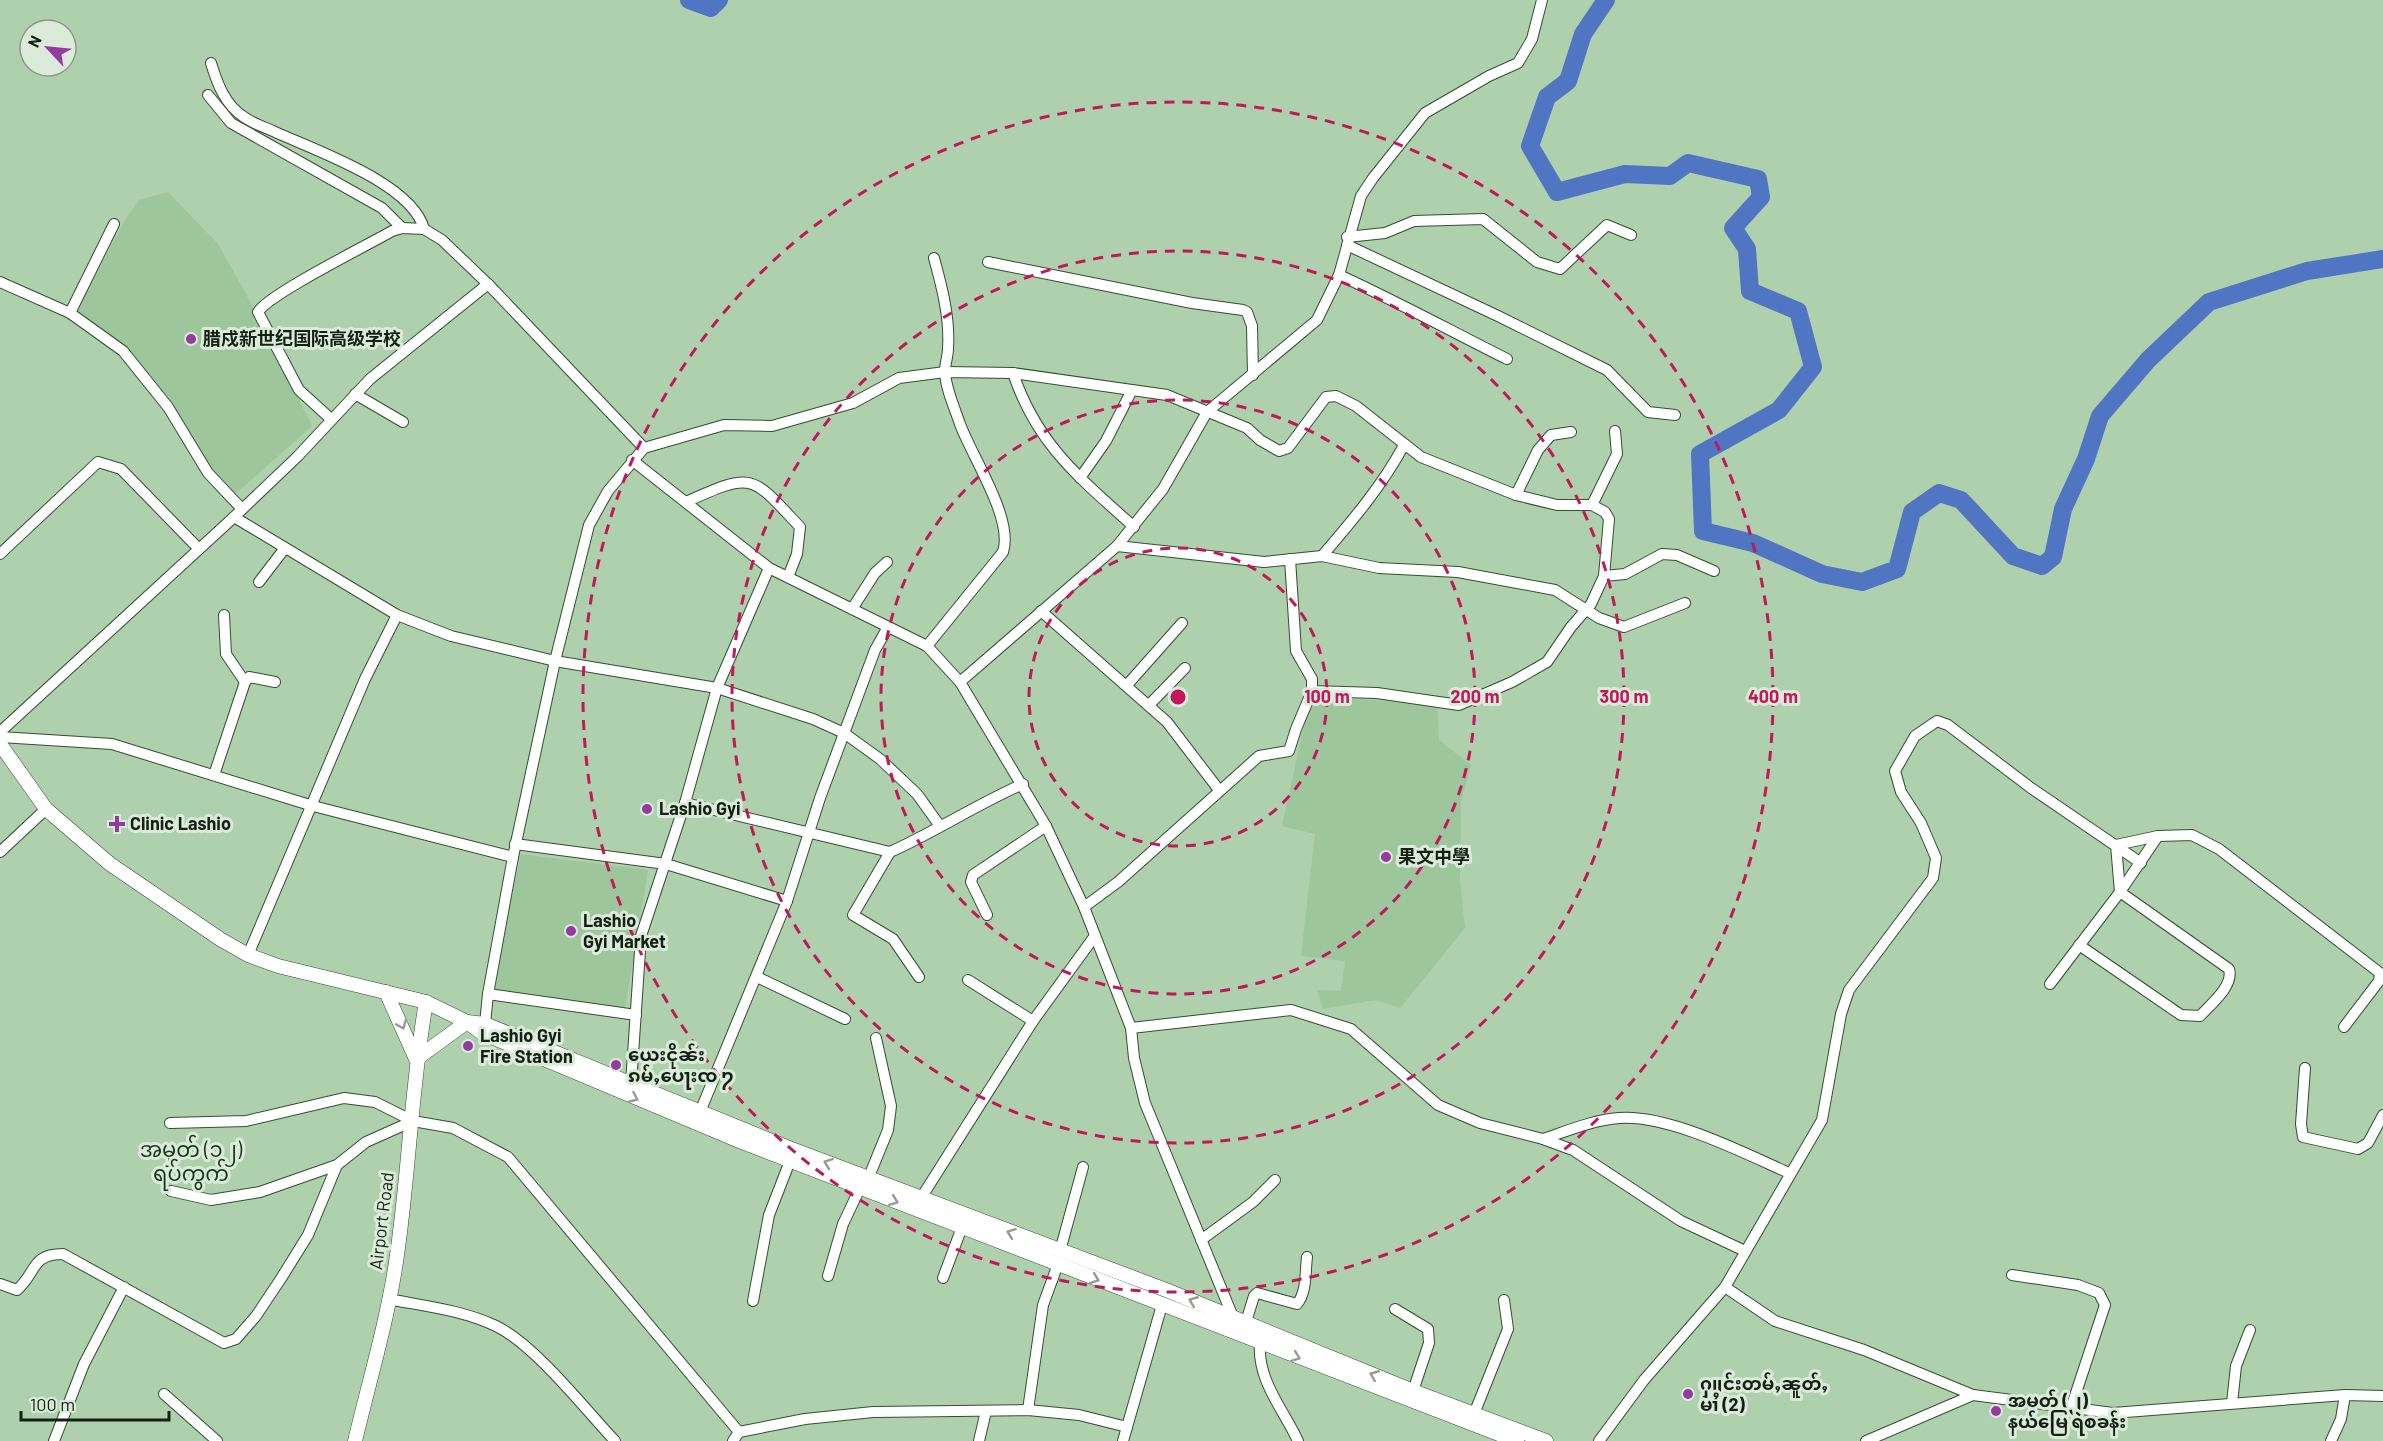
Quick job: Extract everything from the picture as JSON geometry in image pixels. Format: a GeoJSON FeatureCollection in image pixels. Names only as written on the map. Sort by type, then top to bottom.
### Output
{"type":"FeatureCollection","features":[{"type":"Feature","properties":{"kind":"main road"},"geometry":{"type":"LineString","coordinates":[[0,744],[46,809],[110,864],[220,939],[248,955],[278,966],[426,1002],[467,1022],[482,1034],[790,1161],[921,1198],[1162,1305],[1517,1441]]}},
{"type":"Feature","properties":{"kind":"main road"},"geometry":{"type":"LineString","coordinates":[[387,992],[416,1059],[467,1022],[485,1024],[700,1112],[962,1227],[1233,1317],[1413,1391],[1546,1441]]}},
{"type":"Feature","properties":{"kind":"main road","name":"Airport Road"},"geometry":{"type":"LineString","coordinates":[[355,1441],[396,1264],[413,1121],[416,1059],[426,1002]]}},
{"type":"Feature","properties":{"kind":"street"},"geometry":{"type":"LineString","coordinates":[[960,682],[1118,546],[1163,489],[1207,412],[1317,320],[1339,275],[1361,196],[1425,113],[1489,76],[1518,63],[1532,39],[1542,0]]}},
{"type":"Feature","properties":{"kind":"street"},"geometry":{"type":"LineString","coordinates":[[211,63],[224,97],[243,117],[382,182],[409,204],[422,220],[424,229]]}},
{"type":"Feature","properties":{"kind":"street"},"geometry":{"type":"LineString","coordinates":[[208,95],[231,123],[382,208],[402,228]]}},
{"type":"Feature","properties":{"kind":"street"},"geometry":{"type":"LineString","coordinates":[[1347,241],[1385,233],[1414,221],[1483,219],[1537,262],[1560,268],[1607,225],[1631,235]]}},
{"type":"Feature","properties":{"kind":"street"},"geometry":{"type":"LineString","coordinates":[[70,313],[114,224]]}},
{"type":"Feature","properties":{"kind":"street"},"geometry":{"type":"LineString","coordinates":[[331,419],[299,390],[258,312],[261,306],[291,288],[402,228],[424,229],[442,240],[488,284],[644,448]]}},
{"type":"Feature","properties":{"kind":"street"},"geometry":{"type":"LineString","coordinates":[[1347,241],[1607,370],[1648,412],[1675,415]]}},
{"type":"Feature","properties":{"kind":"street"},"geometry":{"type":"LineString","coordinates":[[927,646],[1003,552],[1006,543],[988,485],[960,423],[945,372],[948,348],[947,320],[943,291],[934,258]]}},
{"type":"Feature","properties":{"kind":"street"},"geometry":{"type":"LineString","coordinates":[[988,262],[1183,302],[1243,310],[1247,312],[1252,326],[1253,375]]}},
{"type":"Feature","properties":{"kind":"street"},"geometry":{"type":"LineString","coordinates":[[1339,275],[1395,300],[1435,324],[1507,359]]}},
{"type":"Feature","properties":{"kind":"street"},"geometry":{"type":"LineString","coordinates":[[0,282],[70,313],[123,351],[168,407],[208,473],[238,513],[285,549],[397,615],[451,636],[555,661],[717,688],[813,720],[844,733],[880,759],[917,795],[940,826]]}},
{"type":"Feature","properties":{"kind":"street"},"geometry":{"type":"LineString","coordinates":[[0,732],[297,457],[370,379],[488,284]]}},
{"type":"Feature","properties":{"kind":"street"},"geometry":{"type":"LineString","coordinates":[[485,1024],[488,994],[515,844],[555,661],[589,525],[608,491],[644,448],[724,425],[772,426],[853,403],[899,378],[945,372],[1013,373],[1167,395],[1247,428],[1260,440],[1279,451],[1288,448],[1326,397],[1336,396],[1371,417],[1421,458],[1516,495],[1557,505],[1592,505],[1605,512],[1608,519],[1604,576],[1587,609],[1571,627],[1547,662],[1512,682],[1459,705],[1377,693],[1312,691]]}},
{"type":"Feature","properties":{"kind":"street"},"geometry":{"type":"LineString","coordinates":[[1013,373],[1024,406],[1041,434],[1080,478],[1134,527]]}},
{"type":"Feature","properties":{"kind":"street"},"geometry":{"type":"LineString","coordinates":[[1080,478],[1106,441],[1132,390]]}},
{"type":"Feature","properties":{"kind":"street"},"geometry":{"type":"LineString","coordinates":[[355,394],[403,422]]}},
{"type":"Feature","properties":{"kind":"street"},"geometry":{"type":"LineString","coordinates":[[1592,505],[1617,454],[1615,431]]}},
{"type":"Feature","properties":{"kind":"street"},"geometry":{"type":"LineString","coordinates":[[1516,495],[1538,450],[1551,435],[1571,432]]}},
{"type":"Feature","properties":{"kind":"street"},"geometry":{"type":"LineString","coordinates":[[1322,556],[1366,504],[1390,471],[1404,445]]}},
{"type":"Feature","properties":{"kind":"street"},"geometry":{"type":"LineString","coordinates":[[632,460],[769,568],[927,646],[960,682],[1023,784],[1046,826],[1084,908],[1131,1028],[1134,1059],[1145,1103],[1233,1317]]}},
{"type":"Feature","properties":{"kind":"street"},"geometry":{"type":"LineString","coordinates":[[0,554],[98,462],[121,469],[199,549]]}},
{"type":"Feature","properties":{"kind":"street"},"geometry":{"type":"LineString","coordinates":[[686,502],[722,486],[752,482],[761,486],[800,527],[797,554],[788,577]]}},
{"type":"Feature","properties":{"kind":"street"},"geometry":{"type":"LineString","coordinates":[[1118,546],[1264,562],[1322,556],[1379,568],[1458,572],[1555,590],[1599,618],[1624,627],[1685,603]]}},
{"type":"Feature","properties":{"kind":"street"},"geometry":{"type":"LineString","coordinates":[[259,582],[285,549]]}},
{"type":"Feature","properties":{"kind":"street"},"geometry":{"type":"LineString","coordinates":[[1604,576],[1625,574],[1662,554],[1677,555],[1714,571]]}},
{"type":"Feature","properties":{"kind":"street"},"geometry":{"type":"LineString","coordinates":[[1084,908],[1118,882],[1260,756],[1290,751],[1296,729],[1312,691],[1312,679],[1296,651],[1290,559]]}},
{"type":"Feature","properties":{"kind":"street"},"geometry":{"type":"LineString","coordinates":[[852,609],[875,573],[887,562]]}},
{"type":"Feature","properties":{"kind":"street"},"geometry":{"type":"LineString","coordinates":[[631,1084],[642,936],[685,803],[717,688],[769,568]]}},
{"type":"Feature","properties":{"kind":"street"},"geometry":{"type":"LineString","coordinates":[[1041,612],[1167,722],[1219,790]]}},
{"type":"Feature","properties":{"kind":"street"},"geometry":{"type":"LineString","coordinates":[[224,615],[226,654],[244,682]]}},
{"type":"Feature","properties":{"kind":"street"},"geometry":{"type":"LineString","coordinates":[[248,955],[365,679],[397,615]]}},
{"type":"Feature","properties":{"kind":"street"},"geometry":{"type":"LineString","coordinates":[[1127,685],[1182,623]]}},
{"type":"Feature","properties":{"kind":"street"},"geometry":{"type":"LineString","coordinates":[[700,1112],[787,901],[844,733],[875,650],[888,627]]}},
{"type":"Feature","properties":{"kind":"street"},"geometry":{"type":"LineString","coordinates":[[1149,705],[1185,668]]}},
{"type":"Feature","properties":{"kind":"street"},"geometry":{"type":"LineString","coordinates":[[213,775],[244,682],[249,677],[254,677],[275,682]]}},
{"type":"Feature","properties":{"kind":"street"},"geometry":{"type":"LineString","coordinates":[[1599,1441],[1644,1380],[1725,1287],[1789,1173],[1822,1120],[1841,1014],[1849,990],[1933,878],[1936,858],[1921,823],[1901,792],[1895,771],[1915,736],[1937,721],[1948,725],[2031,788],[2140,863]]}},
{"type":"Feature","properties":{"kind":"street"},"geometry":{"type":"LineString","coordinates":[[0,737],[112,744],[313,806],[513,857]]}},
{"type":"Feature","properties":{"kind":"street"},"geometry":{"type":"LineString","coordinates":[[919,977],[893,939],[853,915],[890,852],[979,804],[1023,784]]}},
{"type":"Feature","properties":{"kind":"street"},"geometry":{"type":"LineString","coordinates":[[685,803],[890,852]]}},
{"type":"Feature","properties":{"kind":"street"},"geometry":{"type":"LineString","coordinates":[[0,852],[46,809]]}},
{"type":"Feature","properties":{"kind":"street"},"geometry":{"type":"LineString","coordinates":[[987,915],[971,882],[973,875],[1046,826]]}},
{"type":"Feature","properties":{"kind":"street"},"geometry":{"type":"LineString","coordinates":[[2116,845],[2158,836],[2192,835],[2220,849],[2380,973],[2379,981],[2344,1026]]}},
{"type":"Feature","properties":{"kind":"street"},"geometry":{"type":"LineString","coordinates":[[2050,984],[2120,892],[2158,836]]}},
{"type":"Feature","properties":{"kind":"street"},"geometry":{"type":"LineString","coordinates":[[515,844],[666,864],[787,901]]}},
{"type":"Feature","properties":{"kind":"street"},"geometry":{"type":"LineString","coordinates":[[2079,945],[2181,1016],[2200,1016],[2227,985],[2231,975],[2229,969],[2120,892],[2116,845]]}},
{"type":"Feature","properties":{"kind":"street"},"geometry":{"type":"LineString","coordinates":[[921,1198],[1033,1021],[1094,937]]}},
{"type":"Feature","properties":{"kind":"street"},"geometry":{"type":"LineString","coordinates":[[757,977],[845,1019]]}},
{"type":"Feature","properties":{"kind":"street"},"geometry":{"type":"LineString","coordinates":[[968,980],[1033,1021]]}},
{"type":"Feature","properties":{"kind":"street"},"geometry":{"type":"LineString","coordinates":[[488,994],[636,1015]]}},
{"type":"Feature","properties":{"kind":"street"},"geometry":{"type":"LineString","coordinates":[[1131,1028],[1291,1010],[1351,1029],[1438,1105],[1480,1124],[1543,1139],[1573,1150],[1681,1221],[1745,1251]]}},
{"type":"Feature","properties":{"kind":"street"},"geometry":{"type":"LineString","coordinates":[[828,1276],[843,1224],[888,1131],[891,1106],[876,1038]]}},
{"type":"Feature","properties":{"kind":"street"},"geometry":{"type":"LineString","coordinates":[[2305,1068],[2301,1124],[2303,1137],[2358,1149],[2368,1143],[2383,1115]]}},
{"type":"Feature","properties":{"kind":"street"},"geometry":{"type":"LineString","coordinates":[[170,1122],[246,1121],[344,1098],[375,1102],[413,1121],[453,1128],[508,1157],[736,1438],[804,1419],[873,1412],[1028,1410],[1079,1414],[1127,1427]]}},
{"type":"Feature","properties":{"kind":"street"},"geometry":{"type":"LineString","coordinates":[[1543,1139],[1591,1123],[1619,1118],[1648,1119],[1684,1130],[1789,1173]]}},
{"type":"Feature","properties":{"kind":"street"},"geometry":{"type":"LineString","coordinates":[[171,1191],[200,1199],[260,1192],[337,1165],[366,1142],[413,1121]]}},
{"type":"Feature","properties":{"kind":"street"},"geometry":{"type":"LineString","coordinates":[[753,1301],[769,1215],[790,1161]]}},
{"type":"Feature","properties":{"kind":"street"},"geometry":{"type":"LineString","coordinates":[[0,1284],[17,1290],[39,1259],[50,1254],[63,1254],[224,1343],[236,1339],[256,1316],[308,1235],[337,1165]]}},
{"type":"Feature","properties":{"kind":"street"},"geometry":{"type":"LineString","coordinates":[[1028,1410],[1043,1305],[1059,1258],[1083,1167]]}},
{"type":"Feature","properties":{"kind":"street"},"geometry":{"type":"LineString","coordinates":[[1201,1240],[1253,1202],[1275,1180]]}},
{"type":"Feature","properties":{"kind":"street"},"geometry":{"type":"LineString","coordinates":[[943,1278],[962,1227]]}},
{"type":"Feature","properties":{"kind":"street"},"geometry":{"type":"LineString","coordinates":[[1246,1322],[1257,1293],[1289,1304],[1297,1304],[1300,1301],[1303,1294],[1307,1257]]}},
{"type":"Feature","properties":{"kind":"street"},"geometry":{"type":"LineString","coordinates":[[2013,1275],[2078,1285],[2098,1293],[2105,1305],[2071,1408]]}},
{"type":"Feature","properties":{"kind":"street"},"geometry":{"type":"LineString","coordinates":[[54,1441],[84,1364],[124,1287]]}},
{"type":"Feature","properties":{"kind":"street"},"geometry":{"type":"LineString","coordinates":[[1725,1287],[1775,1321],[1864,1350],[1973,1395],[2113,1413],[2345,1395],[2383,1396]]}},
{"type":"Feature","properties":{"kind":"street"},"geometry":{"type":"LineString","coordinates":[[388,1299],[470,1316],[498,1327],[524,1346],[574,1395],[615,1441]]}},
{"type":"Feature","properties":{"kind":"street"},"geometry":{"type":"LineString","coordinates":[[1473,1414],[1508,1329],[1504,1300]]}},
{"type":"Feature","properties":{"kind":"street"},"geometry":{"type":"LineString","coordinates":[[1123,1441],[1162,1305]]}},
{"type":"Feature","properties":{"kind":"street"},"geometry":{"type":"LineString","coordinates":[[1395,1309],[1428,1329],[1429,1343],[1413,1391]]}},
{"type":"Feature","properties":{"kind":"street"},"geometry":{"type":"LineString","coordinates":[[2232,1403],[2236,1366],[2250,1330]]}},
{"type":"Feature","properties":{"kind":"street"},"geometry":{"type":"LineString","coordinates":[[1260,1343],[1259,1359],[1265,1379],[1296,1440]]}},
{"type":"Feature","properties":{"kind":"street"},"geometry":{"type":"LineString","coordinates":[[164,1394],[217,1441]]}},
{"type":"Feature","properties":{"kind":"street"},"geometry":{"type":"LineString","coordinates":[[1866,1441],[1973,1395]]}},
{"type":"Feature","properties":{"kind":"street"},"geometry":{"type":"LineString","coordinates":[[2331,1441],[2341,1419],[2345,1395]]}},
{"type":"Feature","properties":{"kind":"street"},"geometry":{"type":"LineString","coordinates":[[979,1441],[986,1412]]}},
{"type":"Feature","properties":{"kind":"shaded area","name":"腊戍新世纪国际高级学校"},"geometry":{"type":"Polygon","coordinates":[[[168,192],[218,244],[245,292],[312,426],[233,496],[214,474],[170,399],[130,352],[77,311],[125,220],[139,200],[168,192]]]}},
{"type":"Feature","properties":{"kind":"shaded area","name":"果文中學"},"geometry":{"type":"Polygon","coordinates":[[[1320,697],[1437,704],[1439,740],[1471,765],[1461,801],[1460,881],[1465,928],[1400,1008],[1376,1000],[1323,1009],[1317,990],[1341,991],[1345,961],[1301,956],[1315,834],[1282,826],[1308,707],[1320,697]]]}},
{"type":"Feature","properties":{"kind":"shaded area","name":"Lashio Gyi Market"},"geometry":{"type":"Polygon","coordinates":[[[521,854],[648,870],[625,1009],[492,991],[521,854]]]}},
{"type":"Feature","properties":{"kind":"waterway"},"geometry":{"type":"LineString","coordinates":[[689,0],[711,8],[719,0]]}},
{"type":"Feature","properties":{"kind":"waterway"},"geometry":{"type":"LineString","coordinates":[[1606,0],[1583,34],[1568,81],[1547,97],[1530,146],[1557,192],[1625,174],[1670,176],[1688,163],[1758,179],[1761,197],[1733,228],[1747,249],[1750,291],[1798,311],[1813,367],[1779,410],[1700,454],[1703,531],[1753,543],[1822,574],[1862,582],[1897,569],[1912,512],[1939,493],[1961,500],[2013,556],[2042,566],[2053,557],[2063,509],[2086,459],[2100,416],[2148,360],[2209,302],[2307,271],[2383,259]]}},
{"type":"Feature","properties":{"kind":"place","name":"腊戍新世纪国际高级学校"},"geometry":{"type":"Point","coordinates":[191,339]}},
{"type":"Feature","properties":{"kind":"place","name":"Lashio Gyi"},"geometry":{"type":"Point","coordinates":[647,809]}},
{"type":"Feature","properties":{"kind":"place","name":"Clinic Lashio"},"geometry":{"type":"Point","coordinates":[117,824]}},
{"type":"Feature","properties":{"kind":"place","name":"果文中學"},"geometry":{"type":"Point","coordinates":[1386,857]}},
{"type":"Feature","properties":{"kind":"place","name":"Lashio Gyi Market"},"geometry":{"type":"Point","coordinates":[571,931]}},
{"type":"Feature","properties":{"kind":"place","name":"Lashio Gyi Fire Station"},"geometry":{"type":"Point","coordinates":[468,1046]}},
{"type":"Feature","properties":{"kind":"place","name":"ယေးငိုၼ်း ၵမ်ႇပေႃးၸ ႒"},"geometry":{"type":"Point","coordinates":[616,1065]}},
{"type":"Feature","properties":{"kind":"place","name":"ႁူင်းတမ်ႇၼူတ်ႇ မၢႆ (2)"},"geometry":{"type":"Point","coordinates":[1688,1394]}},
{"type":"Feature","properties":{"kind":"place","name":"အမှတ် (၂) နယ်မြေ ရဲစခန်း"},"geometry":{"type":"Point","coordinates":[1996,1411]}},
{"type":"Feature","properties":{"kind":"district","name":"အမှတ် (၁၂) ရပ်ကွက်"},"geometry":{"type":"Point","coordinates":[191,1162]}}]}
